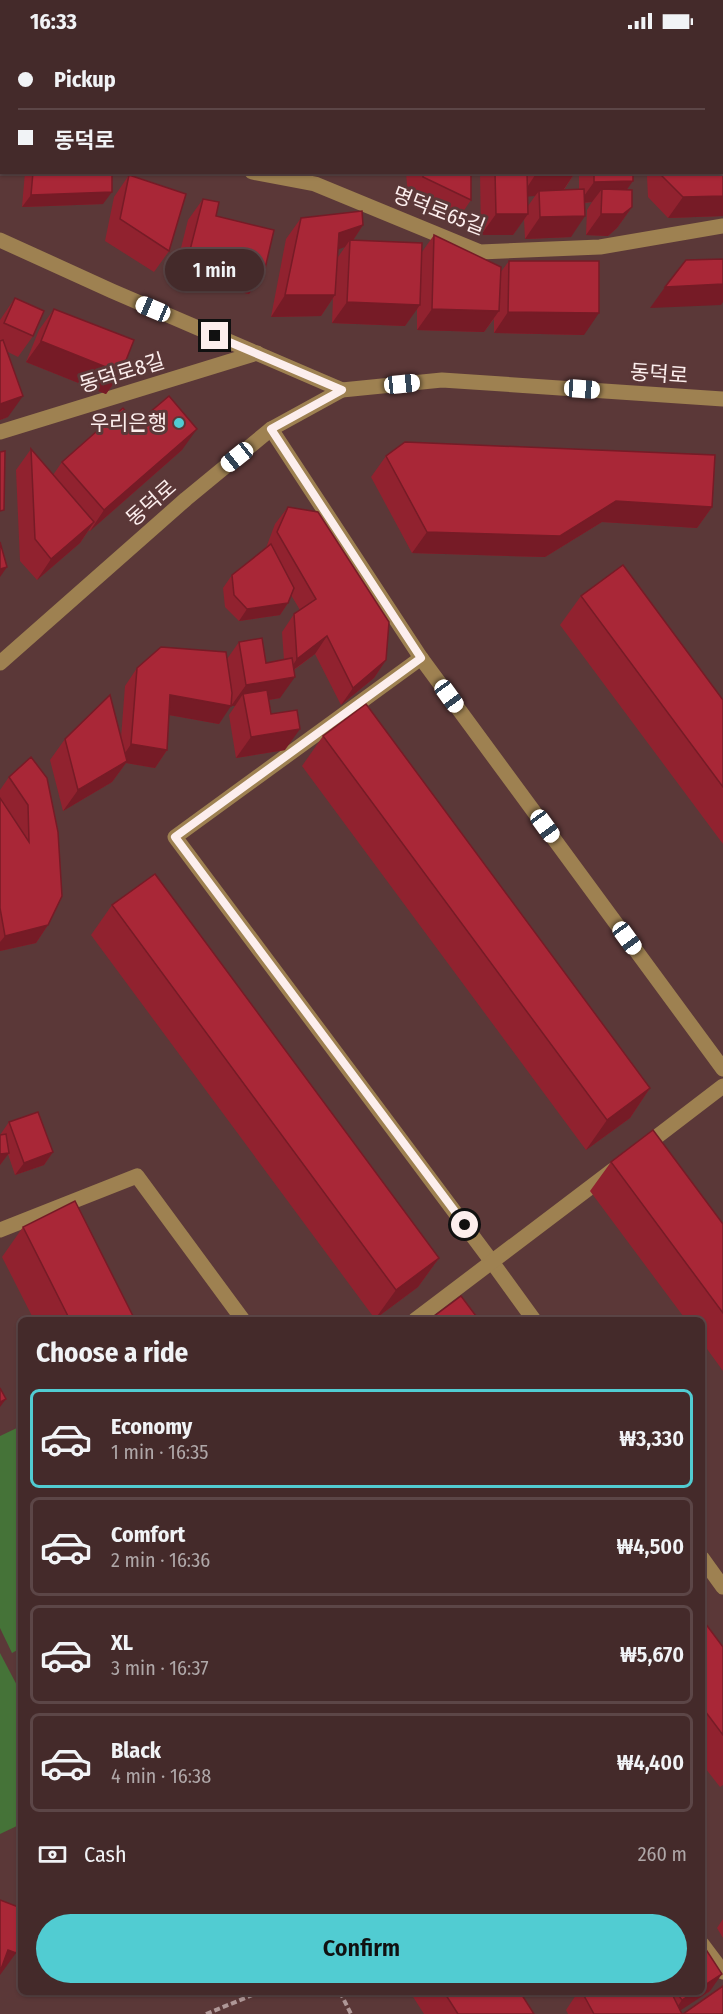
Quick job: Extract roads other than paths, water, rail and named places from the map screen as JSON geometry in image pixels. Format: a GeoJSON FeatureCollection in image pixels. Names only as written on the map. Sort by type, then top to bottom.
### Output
{"type":"FeatureCollection","features":[{"type":"Feature","properties":{"kind":"street","name":"명덕로65길"},"geometry":{"type":"LineString","coordinates":[[262,174],[315,184],[480,252],[600,247],[723,226]]}},
{"type":"Feature","properties":{"kind":"street","name":"동덕로"},"geometry":{"type":"LineString","coordinates":[[0,240],[342,390]]}},
{"type":"Feature","properties":{"kind":"street","name":"동덕로8길"},"geometry":{"type":"LineString","coordinates":[[0,432],[256,353]]}},
{"type":"Feature","properties":{"kind":"street","name":"동덕로"},"geometry":{"type":"LineString","coordinates":[[0,663],[186,499],[271,429],[342,390],[442,380],[723,399]]}},
{"type":"Feature","properties":{"kind":"street"},"geometry":{"type":"LineString","coordinates":[[271,429],[421,658],[723,1069]]}},
{"type":"Feature","properties":{"kind":"street"},"geometry":{"type":"LineString","coordinates":[[421,658],[175,837],[532,1317]]}},
{"type":"Feature","properties":{"kind":"street"},"geometry":{"type":"LineString","coordinates":[[419,1317],[723,1086]]}},
{"type":"Feature","properties":{"kind":"street"},"geometry":{"type":"LineString","coordinates":[[0,1230],[137,1176],[241,1317]]}},
{"type":"Feature","properties":{"kind":"street"},"geometry":{"type":"LineString","coordinates":[[705,1562],[723,1587]]}},
{"type":"Feature","properties":{"kind":"street"},"geometry":{"type":"LineString","coordinates":[[705,1948],[723,1972]]}},
{"type":"Feature","properties":{"kind":"place","name":"우리은행"},"geometry":{"type":"Point","coordinates":[179,423]}}]}
